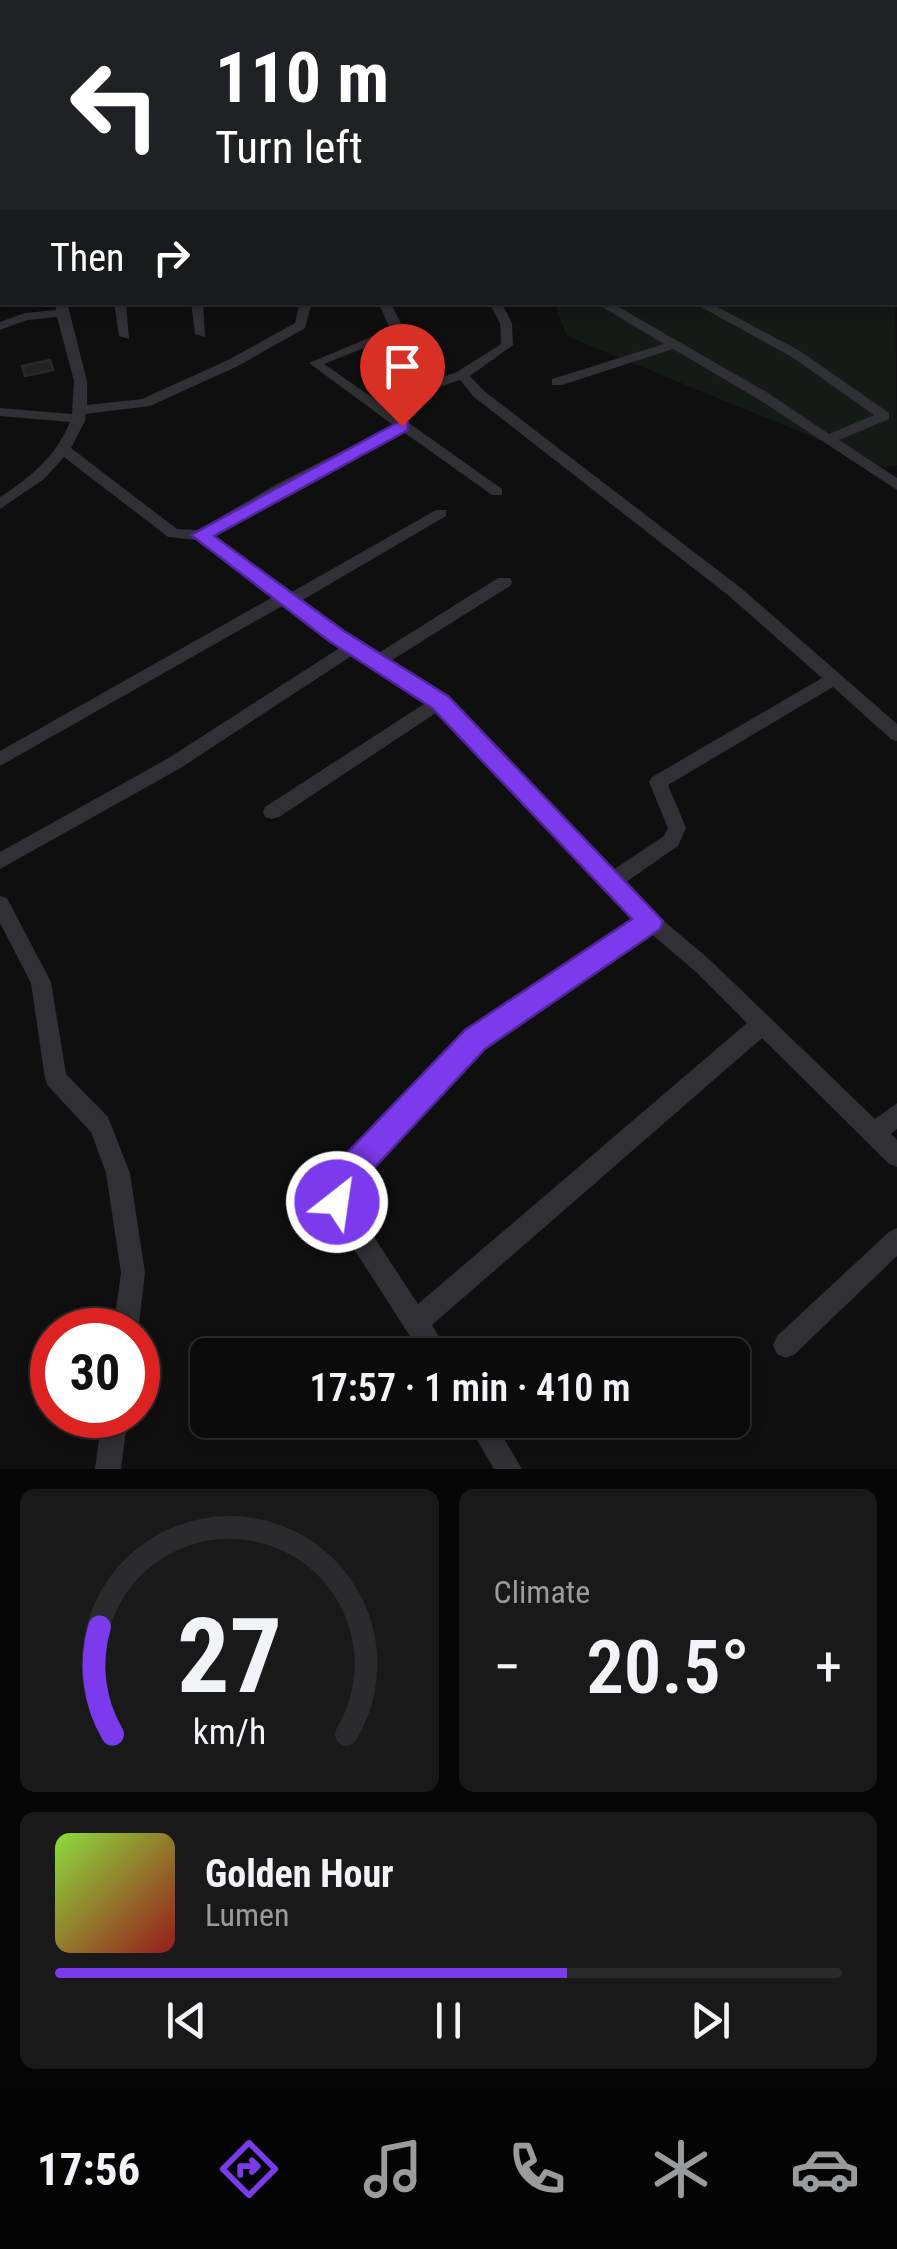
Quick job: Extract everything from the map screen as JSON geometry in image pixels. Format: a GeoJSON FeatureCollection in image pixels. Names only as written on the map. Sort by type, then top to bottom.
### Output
{"type":"FeatureCollection","features":[{"type":"Feature","properties":{"kind":"street"},"geometry":{"type":"LineString","coordinates":[[120,305],[125,336]]}},
{"type":"Feature","properties":{"kind":"street"},"geometry":{"type":"LineString","coordinates":[[197,305],[202,334]]}},
{"type":"Feature","properties":{"kind":"street"},"geometry":{"type":"LineString","coordinates":[[0,412],[81,414],[145,403],[182,388],[301,325],[305,305]]}},
{"type":"Feature","properties":{"kind":"street"},"geometry":{"type":"LineString","coordinates":[[386,305],[398,328],[395,332],[315,363],[496,492]]}},
{"type":"Feature","properties":{"kind":"street"},"geometry":{"type":"LineString","coordinates":[[375,405],[462,374],[506,344],[506,322],[497,305]]}},
{"type":"Feature","properties":{"kind":"street"},"geometry":{"type":"LineString","coordinates":[[605,305],[829,439],[897,485]]}},
{"type":"Feature","properties":{"kind":"street"},"geometry":{"type":"LineString","coordinates":[[704,305],[796,354],[884,416],[829,439]]}},
{"type":"Feature","properties":{"kind":"street"},"geometry":{"type":"LineString","coordinates":[[0,326],[61,308],[76,357],[81,414],[64,450],[0,504]]}},
{"type":"Feature","properties":{"kind":"street"},"geometry":{"type":"LineString","coordinates":[[557,382],[674,345]]}},
{"type":"Feature","properties":{"kind":"street"},"geometry":{"type":"LineString","coordinates":[[462,374],[479,394],[735,592],[897,734]]}},
{"type":"Feature","properties":{"kind":"street"},"geometry":{"type":"LineString","coordinates":[[64,450],[173,534],[200,535],[402,426]]}},
{"type":"Feature","properties":{"kind":"street"},"geometry":{"type":"LineString","coordinates":[[0,759],[441,513]]}},
{"type":"Feature","properties":{"kind":"street"},"geometry":{"type":"LineString","coordinates":[[200,535],[353,647],[440,702],[650,921],[897,1156]]}},
{"type":"Feature","properties":{"kind":"street"},"geometry":{"type":"LineString","coordinates":[[376,662],[504,582]]}},
{"type":"Feature","properties":{"kind":"street"},"geometry":{"type":"LineString","coordinates":[[0,861],[173,764],[353,647]]}},
{"type":"Feature","properties":{"kind":"street"},"geometry":{"type":"LineString","coordinates":[[611,882],[671,842],[677,828],[658,782],[834,679]]}},
{"type":"Feature","properties":{"kind":"street"},"geometry":{"type":"LineString","coordinates":[[272,812],[440,702]]}},
{"type":"Feature","properties":{"kind":"street"},"geometry":{"type":"LineString","coordinates":[[0,904],[41,982],[56,1079],[100,1125],[118,1173],[133,1273],[129,1308]]}},
{"type":"Feature","properties":{"kind":"street"},"geometry":{"type":"LineString","coordinates":[[426,1338],[337,1202],[338,1190],[353,1168],[475,1040],[650,921]]}},
{"type":"Feature","properties":{"kind":"street"},"geometry":{"type":"LineString","coordinates":[[416,1322],[762,1024]]}},
{"type":"Feature","properties":{"kind":"street"},"geometry":{"type":"LineString","coordinates":[[875,1133],[897,1114]]}},
{"type":"Feature","properties":{"kind":"street"},"geometry":{"type":"LineString","coordinates":[[786,1345],[897,1240]]}},
{"type":"Feature","properties":{"kind":"street"},"geometry":{"type":"LineString","coordinates":[[108,1469],[112,1438]]}},
{"type":"Feature","properties":{"kind":"street"},"geometry":{"type":"LineString","coordinates":[[489,1438],[508,1469]]}},
{"type":"Feature","properties":{"kind":"shaded area"},"geometry":{"type":"Polygon","coordinates":[[[555,305],[895,305],[897,465],[885,467],[567,336],[555,305]]]}},
{"type":"Feature","properties":{"kind":"building"},"geometry":{"type":"Polygon","coordinates":[[[50,360],[53,370],[25,376],[22,366],[50,360]]]}},
{"type":"Feature","properties":{"kind":"route"},"geometry":{"type":"LineString","coordinates":[[337,1202],[338,1190],[353,1168],[475,1040],[496,1022],[650,921],[440,702],[336,636],[200,535],[402,426]]}}]}
